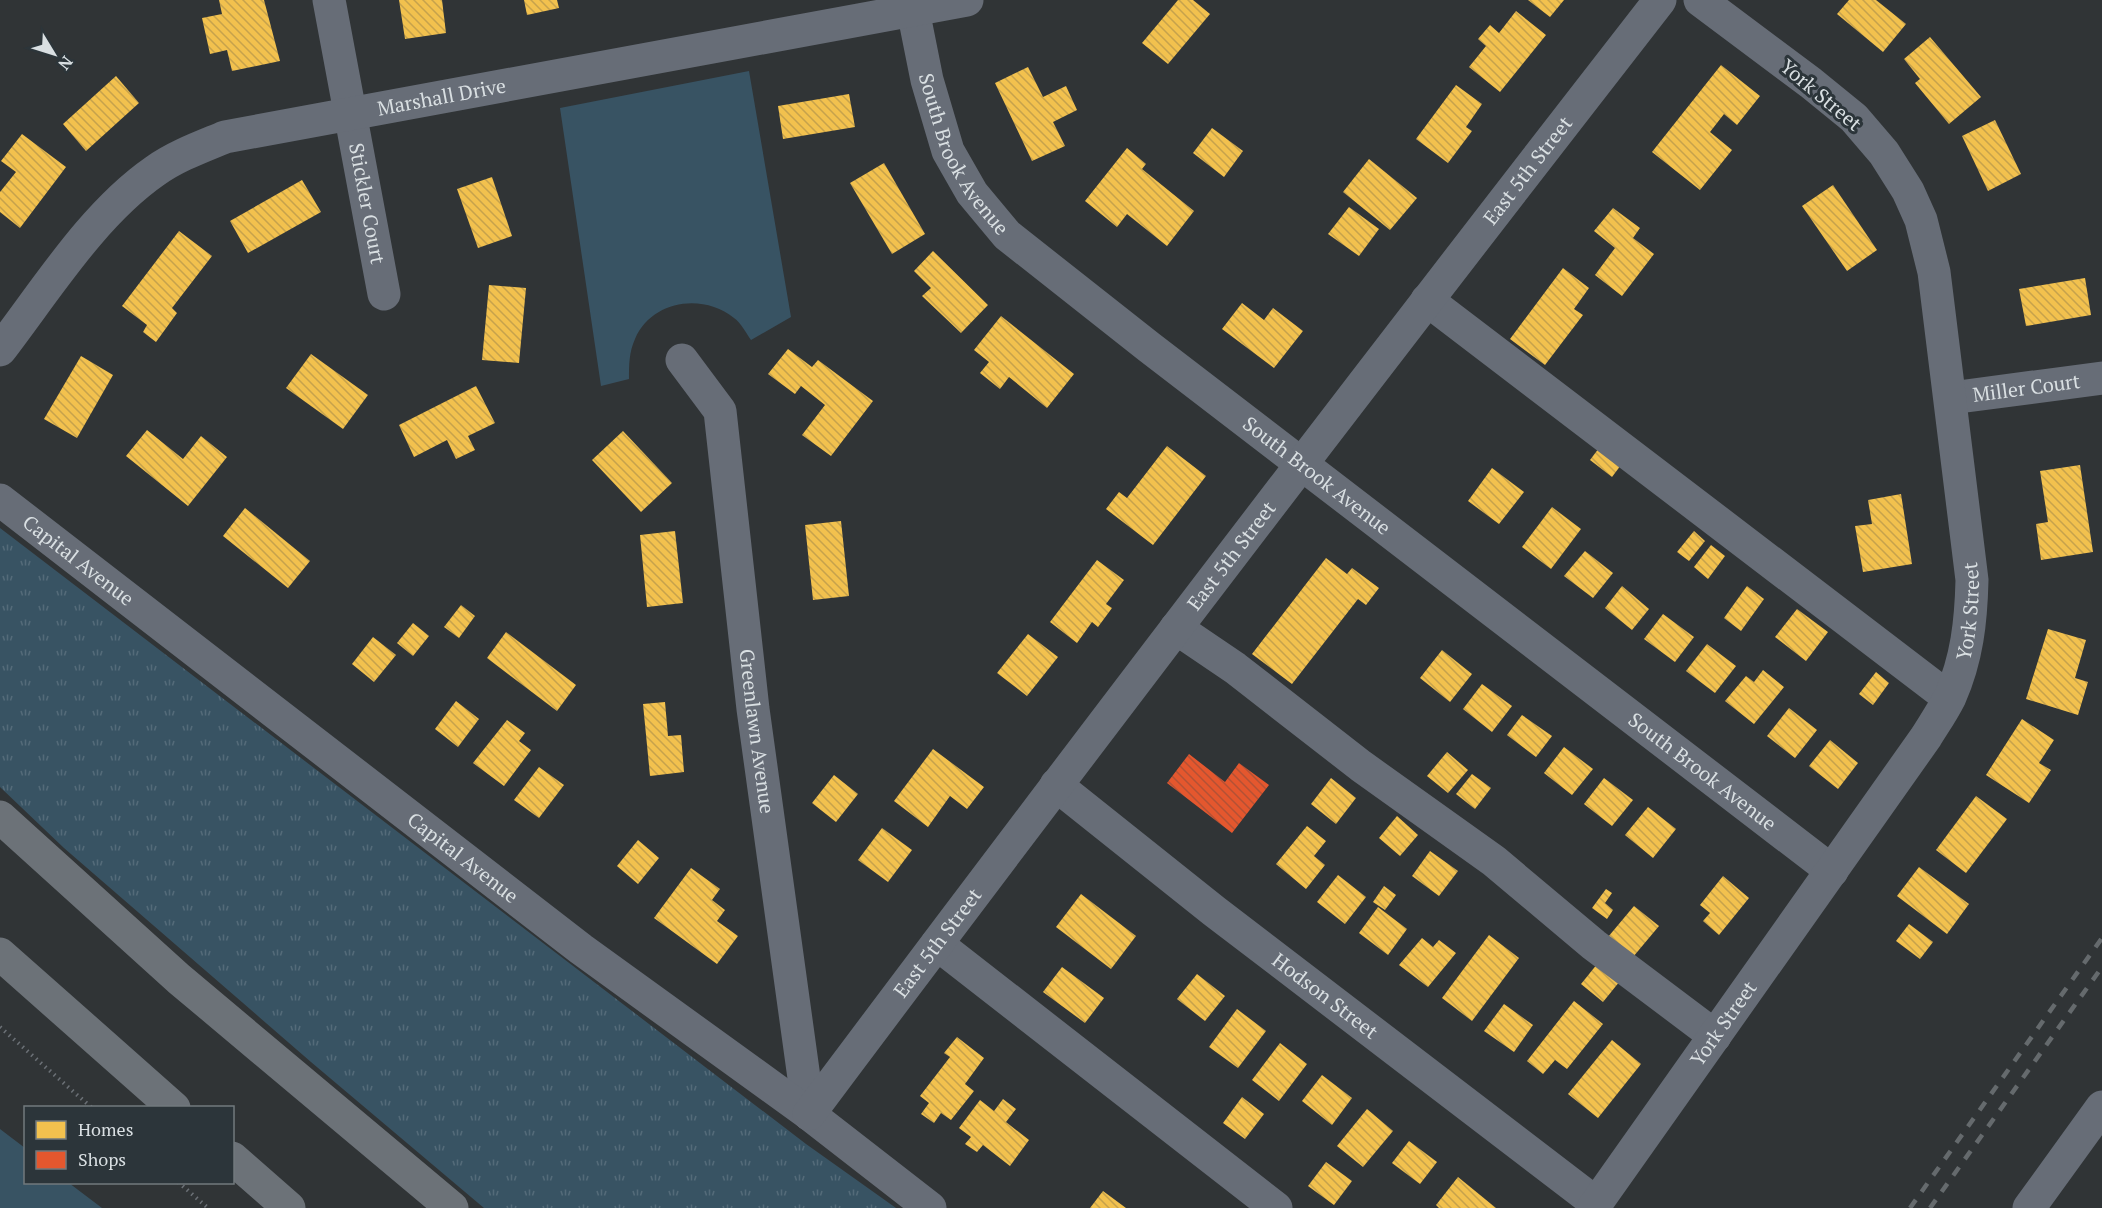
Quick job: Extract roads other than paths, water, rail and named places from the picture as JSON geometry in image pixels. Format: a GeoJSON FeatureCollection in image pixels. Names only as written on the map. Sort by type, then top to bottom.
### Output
{"type":"FeatureCollection","features":[{"type":"Feature","properties":{"kind":"highway"},"geometry":{"type":"LineString","coordinates":[[0,817],[179,979],[452,1208]]}},
{"type":"Feature","properties":{"kind":"highway"},"geometry":{"type":"LineString","coordinates":[[0,954],[173,1106]]}},
{"type":"Feature","properties":{"kind":"highway"},"geometry":{"type":"LineString","coordinates":[[234,1160],[289,1208]]}},
{"type":"Feature","properties":{"kind":"street","name":"Stickler Court"},"geometry":{"type":"LineString","coordinates":[[330,0],[384,294]]}},
{"type":"Feature","properties":{"kind":"street","name":"Marshall Drive"},"geometry":{"type":"LineString","coordinates":[[0,350],[91,230],[120,199],[155,171],[187,153],[225,137],[912,5],[967,0]]}},
{"type":"Feature","properties":{"kind":"street","name":"East 5th Street"},"geometry":{"type":"LineString","coordinates":[[809,1114],[1056,785],[1426,300],[1660,0]]}},
{"type":"Feature","properties":{"kind":"street","name":"York Street"},"geometry":{"type":"LineString","coordinates":[[1595,1206],[1926,737],[1949,698],[1964,660],[1971,619],[1972,580],[1951,398],[1934,272],[1921,220],[1908,191],[1884,153],[1854,118],[1700,0]]}},
{"type":"Feature","properties":{"kind":"street","name":"South Brook Avenue"},"geometry":{"type":"LineString","coordinates":[[912,5],[927,80],[948,151],[972,193],[1007,235],[1149,347],[1832,871]]}},
{"type":"Feature","properties":{"kind":"street"},"geometry":{"type":"LineString","coordinates":[[1426,300],[1949,698]]}},
{"type":"Feature","properties":{"kind":"street","name":"Greenlawn Avenue"},"geometry":{"type":"LineString","coordinates":[[682,360],[720,411],[753,709],[809,1114]]}},
{"type":"Feature","properties":{"kind":"street","name":"Miller Court"},"geometry":{"type":"LineString","coordinates":[[1951,398],[2102,378]]}},
{"type":"Feature","properties":{"kind":"street","name":"Capital Avenue"},"geometry":{"type":"LineString","coordinates":[[0,500],[581,949],[809,1114],[930,1208]]}},
{"type":"Feature","properties":{"kind":"street"},"geometry":{"type":"LineString","coordinates":[[1176,628],[1235,668],[1361,766],[1494,861],[1594,945],[1715,1036]]}},
{"type":"Feature","properties":{"kind":"street","name":"Hodson Street"},"geometry":{"type":"LineString","coordinates":[[1056,785],[1214,911],[1595,1206]]}},
{"type":"Feature","properties":{"kind":"street"},"geometry":{"type":"LineString","coordinates":[[937,944],[1276,1208]]}},
{"type":"Feature","properties":{"kind":"street"},"geometry":{"type":"LineString","coordinates":[[2032,1207],[2102,1107]]}},
{"type":"Feature","properties":{"kind":"railway"},"geometry":{"type":"LineString","coordinates":[[1910,1208],[2102,938]]}},
{"type":"Feature","properties":{"kind":"railway"},"geometry":{"type":"LineString","coordinates":[[1930,1208],[2102,967]]}}]}
